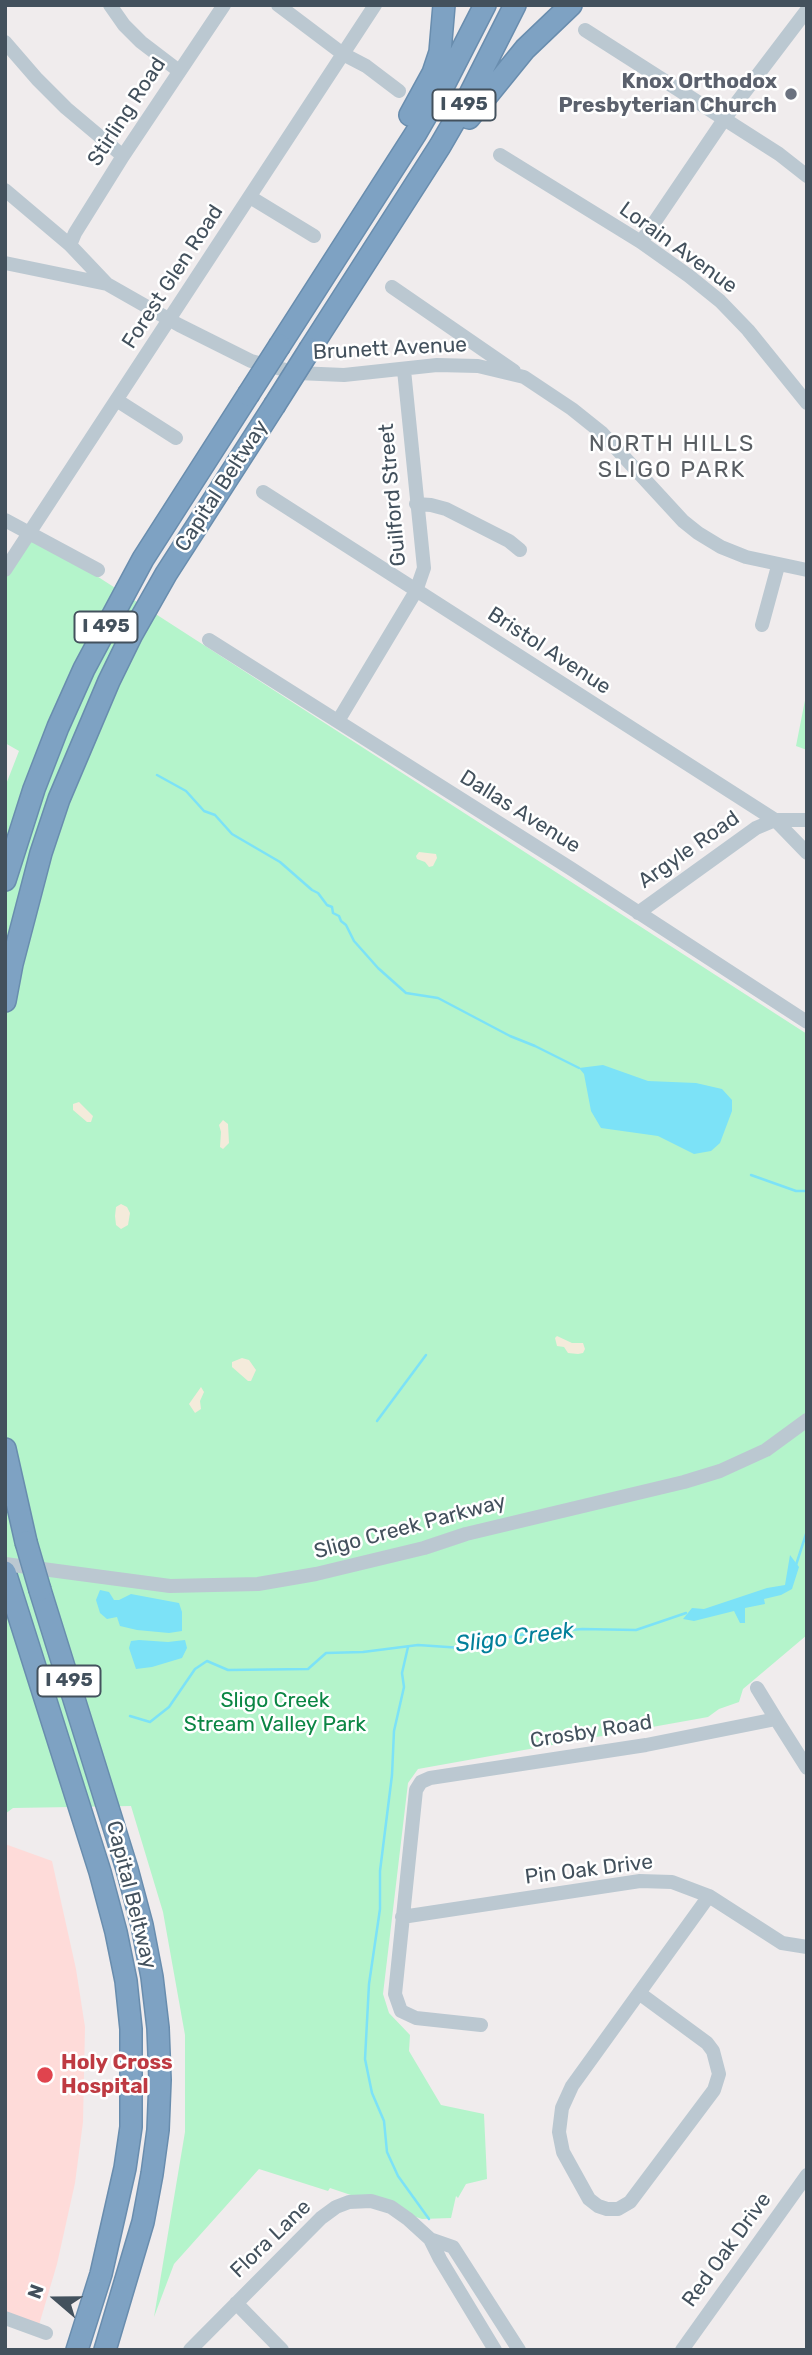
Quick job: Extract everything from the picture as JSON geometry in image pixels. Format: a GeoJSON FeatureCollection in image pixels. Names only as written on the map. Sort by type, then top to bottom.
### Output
{"type":"FeatureCollection","features":[{"type":"Feature","properties":{"kind":"highway"},"geometry":{"type":"LineString","coordinates":[[280,345],[433,73],[442,42],[444,5]]}},
{"type":"Feature","properties":{"kind":"highway","name":"Capital Beltway"},"geometry":{"type":"LineString","coordinates":[[5,880],[34,789],[58,727],[96,645],[143,559],[416,133],[485,5]]}},
{"type":"Feature","properties":{"kind":"highway","name":"Capital Beltway"},"geometry":{"type":"LineString","coordinates":[[5,1001],[44,842],[59,799],[109,681],[166,574],[469,96],[515,5]]}},
{"type":"Feature","properties":{"kind":"highway"},"geometry":{"type":"LineString","coordinates":[[405,200],[504,73],[570,5]]}},
{"type":"Feature","properties":{"kind":"highway","name":"Capital Beltway"},"geometry":{"type":"LineString","coordinates":[[5,1449],[26,1542],[109,1805],[142,1925],[152,1977],[160,2080],[158,2130],[143,2222],[105,2350]]}},
{"type":"Feature","properties":{"kind":"highway","name":"Capital Beltway"},"geometry":{"type":"LineString","coordinates":[[6,1574],[107,1896],[126,1981],[131,2029],[131,2127],[116,2217],[76,2350]]}},
{"type":"Feature","properties":{"kind":"street"},"geometry":{"type":"LineString","coordinates":[[110,5],[124,25],[141,42],[179,71]]}},
{"type":"Feature","properties":{"kind":"street","name":"Stirling Road"},"geometry":{"type":"LineString","coordinates":[[70,245],[123,156],[224,5]]}},
{"type":"Feature","properties":{"kind":"street"},"geometry":{"type":"LineString","coordinates":[[278,5],[343,54],[366,66],[399,91]]}},
{"type":"Feature","properties":{"kind":"street","name":"Forest Glen Road"},"geometry":{"type":"LineString","coordinates":[[5,570],[375,5]]}},
{"type":"Feature","properties":{"kind":"street"},"geometry":{"type":"LineString","coordinates":[[641,242],[725,118],[807,10]]}},
{"type":"Feature","properties":{"kind":"street"},"geometry":{"type":"LineString","coordinates":[[585,30],[725,118],[807,176]]}},
{"type":"Feature","properties":{"kind":"street"},"geometry":{"type":"LineString","coordinates":[[5,42],[66,108],[123,156]]}},
{"type":"Feature","properties":{"kind":"street","name":"Lorain Avenue"},"geometry":{"type":"LineString","coordinates":[[500,155],[641,242],[720,301],[748,330],[807,403]]}},
{"type":"Feature","properties":{"kind":"street","name":"Brunett Avenue"},"geometry":{"type":"LineString","coordinates":[[5,190],[70,245],[107,284],[251,361],[297,373],[344,375],[437,365],[478,366],[524,377],[602,433],[683,521],[698,533],[733,552],[778,566],[807,570]]}},
{"type":"Feature","properties":{"kind":"street"},"geometry":{"type":"LineString","coordinates":[[250,197],[314,236]]}},
{"type":"Feature","properties":{"kind":"street"},"geometry":{"type":"LineString","coordinates":[[6,264],[107,284]]}},
{"type":"Feature","properties":{"kind":"street"},"geometry":{"type":"LineString","coordinates":[[392,288],[524,377]]}},
{"type":"Feature","properties":{"kind":"street","name":"Guilford Street"},"geometry":{"type":"LineString","coordinates":[[338,721],[416,591],[424,568],[404,370]]}},
{"type":"Feature","properties":{"kind":"street"},"geometry":{"type":"LineString","coordinates":[[118,401],[176,438]]}},
{"type":"Feature","properties":{"kind":"street","name":"Bristol Avenue"},"geometry":{"type":"LineString","coordinates":[[263,492],[775,820],[807,852]]}},
{"type":"Feature","properties":{"kind":"street"},"geometry":{"type":"LineString","coordinates":[[416,504],[446,509],[509,541],[520,550]]}},
{"type":"Feature","properties":{"kind":"street"},"geometry":{"type":"LineString","coordinates":[[5,520],[98,570]]}},
{"type":"Feature","properties":{"kind":"street"},"geometry":{"type":"LineString","coordinates":[[762,625],[778,566]]}},
{"type":"Feature","properties":{"kind":"street","name":"Dallas Avenue"},"geometry":{"type":"LineString","coordinates":[[209,640],[807,1022]]}},
{"type":"Feature","properties":{"kind":"street","name":"Argyle Road"},"geometry":{"type":"LineString","coordinates":[[638,912],[756,828],[775,820],[807,820]]}},
{"type":"Feature","properties":{"kind":"street","name":"Sligo Creek Parkway"},"geometry":{"type":"LineString","coordinates":[[6,1574],[170,1586],[258,1584],[316,1574],[720,1471],[766,1450],[807,1420]]}},
{"type":"Feature","properties":{"kind":"street"},"geometry":{"type":"LineString","coordinates":[[758,1688],[807,1768]]}},
{"type":"Feature","properties":{"kind":"street","name":"Crosby Road"},"geometry":{"type":"LineString","coordinates":[[402,1917],[416,1790],[421,1782],[430,1778],[646,1745],[776,1719]]}},
{"type":"Feature","properties":{"kind":"street","name":"Pin Oak Drive"},"geometry":{"type":"LineString","coordinates":[[402,1917],[640,1881],[672,1882],[709,1896],[782,1943],[807,1947]]}},
{"type":"Feature","properties":{"kind":"street"},"geometry":{"type":"LineString","coordinates":[[639,1993],[707,2043],[713,2051],[719,2074],[714,2090],[629,2202],[618,2209],[607,2209],[589,2199],[563,2152],[559,2132],[562,2108],[572,2086],[639,1993],[709,1896]]}},
{"type":"Feature","properties":{"kind":"street"},"geometry":{"type":"LineString","coordinates":[[402,1917],[395,1994],[401,2011],[416,2018],[481,2025]]}},
{"type":"Feature","properties":{"kind":"street","name":"Red Oak Drive"},"geometry":{"type":"LineString","coordinates":[[681,2350],[807,2175]]}},
{"type":"Feature","properties":{"kind":"street","name":"Flora Lane"},"geometry":{"type":"LineString","coordinates":[[190,2350],[321,2218],[336,2207],[349,2202],[371,2201],[391,2207],[430,2239]]}},
{"type":"Feature","properties":{"kind":"street"},"geometry":{"type":"LineString","coordinates":[[430,2239],[495,2350]]}},
{"type":"Feature","properties":{"kind":"street"},"geometry":{"type":"LineString","coordinates":[[430,2239],[453,2247],[519,2350]]}},
{"type":"Feature","properties":{"kind":"street"},"geometry":{"type":"LineString","coordinates":[[236,2303],[282,2350]]}},
{"type":"Feature","properties":{"kind":"street"},"geometry":{"type":"LineString","coordinates":[[6,2320],[46,2333]]}},
{"type":"Feature","properties":{"kind":"shaded area","name":"Holy Cross Hospital"},"geometry":{"type":"Polygon","coordinates":[[[5,1844],[52,1861],[76,1969],[85,2027],[83,2122],[75,2183],[57,2264],[39,2325],[5,2313],[5,1844]]]}},
{"type":"Feature","properties":{"kind":"green space","name":"Sligo Creek Stream Valley Park"},"geometry":{"type":"Polygon","coordinates":[[[30,533],[807,1034],[807,1635],[743,1689],[739,1702],[719,1709],[708,1717],[418,1769],[408,1783],[383,1994],[389,2013],[410,2035],[409,2051],[441,2105],[484,2114],[487,2179],[466,2184],[458,2198],[456,2196],[451,2218],[422,2219],[330,2188],[328,2191],[259,2169],[174,2264],[154,2317],[185,2132],[185,2035],[163,1912],[131,1806],[13,1808],[5,1814],[5,787],[19,751],[5,743],[5,573],[30,533]]]}},
{"type":"Feature","properties":{"kind":"green space"},"geometry":{"type":"Polygon","coordinates":[[[807,690],[807,750],[796,746],[807,690]]]}},
{"type":"Feature","properties":{"kind":"sand"},"geometry":{"type":"Polygon","coordinates":[[[419,852],[436,854],[433,866],[429,867],[417,859],[419,852]]]}},
{"type":"Feature","properties":{"kind":"sand"},"geometry":{"type":"Polygon","coordinates":[[[79,1102],[93,1116],[91,1122],[87,1122],[73,1110],[73,1104],[79,1102]]]}},
{"type":"Feature","properties":{"kind":"sand"},"geometry":{"type":"Polygon","coordinates":[[[223,1120],[228,1124],[229,1143],[223,1149],[220,1147],[219,1125],[223,1120]]]}},
{"type":"Feature","properties":{"kind":"sand"},"geometry":{"type":"Polygon","coordinates":[[[121,1204],[127,1207],[130,1213],[128,1225],[121,1229],[116,1225],[115,1216],[116,1207],[121,1204]]]}},
{"type":"Feature","properties":{"kind":"sand"},"geometry":{"type":"Polygon","coordinates":[[[557,1336],[572,1343],[583,1343],[583,1353],[568,1353],[564,1347],[557,1346],[557,1336]]]}},
{"type":"Feature","properties":{"kind":"sand"},"geometry":{"type":"Polygon","coordinates":[[[242,1358],[249,1360],[256,1370],[251,1381],[232,1367],[232,1362],[242,1358]]]}},
{"type":"Feature","properties":{"kind":"sand"},"geometry":{"type":"Polygon","coordinates":[[[201,1387],[204,1392],[200,1401],[201,1409],[195,1413],[189,1404],[201,1387]]]}},
{"type":"Feature","properties":{"kind":"water"},"geometry":{"type":"Polygon","coordinates":[[[603,1065],[648,1081],[696,1083],[722,1089],[732,1100],[732,1111],[720,1143],[711,1151],[694,1154],[658,1136],[601,1128],[591,1111],[584,1074],[579,1068],[603,1065]]]}},
{"type":"Feature","properties":{"kind":"water"},"geometry":{"type":"Polygon","coordinates":[[[790,1555],[799,1567],[792,1589],[764,1599],[765,1604],[745,1608],[745,1623],[740,1623],[734,1611],[694,1621],[683,1619],[692,1608],[704,1609],[767,1588],[785,1585],[790,1555]]]}},
{"type":"Feature","properties":{"kind":"water"},"geometry":{"type":"Polygon","coordinates":[[[100,1590],[109,1592],[114,1600],[131,1594],[179,1603],[182,1631],[169,1633],[120,1626],[117,1617],[107,1619],[100,1613],[96,1600],[100,1590]]]}},
{"type":"Feature","properties":{"kind":"water"},"geometry":{"type":"Polygon","coordinates":[[[185,1640],[187,1648],[182,1658],[136,1669],[129,1648],[131,1641],[185,1640]]]}},
{"type":"Feature","properties":{"kind":"waterway"},"geometry":{"type":"LineString","coordinates":[[157,775],[186,791],[204,811],[215,815],[232,834],[280,862],[318,893],[346,925],[354,941],[378,968],[406,993],[438,998],[579,1068]]}},
{"type":"Feature","properties":{"kind":"waterway"},"geometry":{"type":"LineString","coordinates":[[751,1175],[796,1191],[807,1191]]}},
{"type":"Feature","properties":{"kind":"waterway"},"geometry":{"type":"LineString","coordinates":[[377,1421],[426,1355]]}},
{"type":"Feature","properties":{"kind":"waterway","name":"Sligo Creek"},"geometry":{"type":"LineString","coordinates":[[796,1565],[807,1531]]}},
{"type":"Feature","properties":{"kind":"waterway","name":"Sligo Creek"},"geometry":{"type":"LineString","coordinates":[[130,1716],[150,1722],[169,1707],[195,1669],[207,1661],[228,1670],[308,1669],[326,1653],[363,1652],[418,1645],[462,1648],[518,1635],[582,1629],[636,1630],[686,1613]]}},
{"type":"Feature","properties":{"kind":"waterway"},"geometry":{"type":"LineString","coordinates":[[408,1647],[402,1673],[404,1687],[394,1731],[392,1775],[380,1871],[380,1909],[369,1984],[365,2059],[372,2093],[384,2121],[387,2152],[398,2176],[429,2219]]}},
{"type":"Feature","properties":{"kind":"place","name":"Knox Orthodox Presbyterian Church"},"geometry":{"type":"Point","coordinates":[791,94]}},
{"type":"Feature","properties":{"kind":"place","name":"Holy Cross Hospital"},"geometry":{"type":"Point","coordinates":[45,2075]}},
{"type":"Feature","properties":{"kind":"district","name":"NORTH HILLS SLIGO PARK"},"geometry":{"type":"Point","coordinates":[672,457]}}]}
